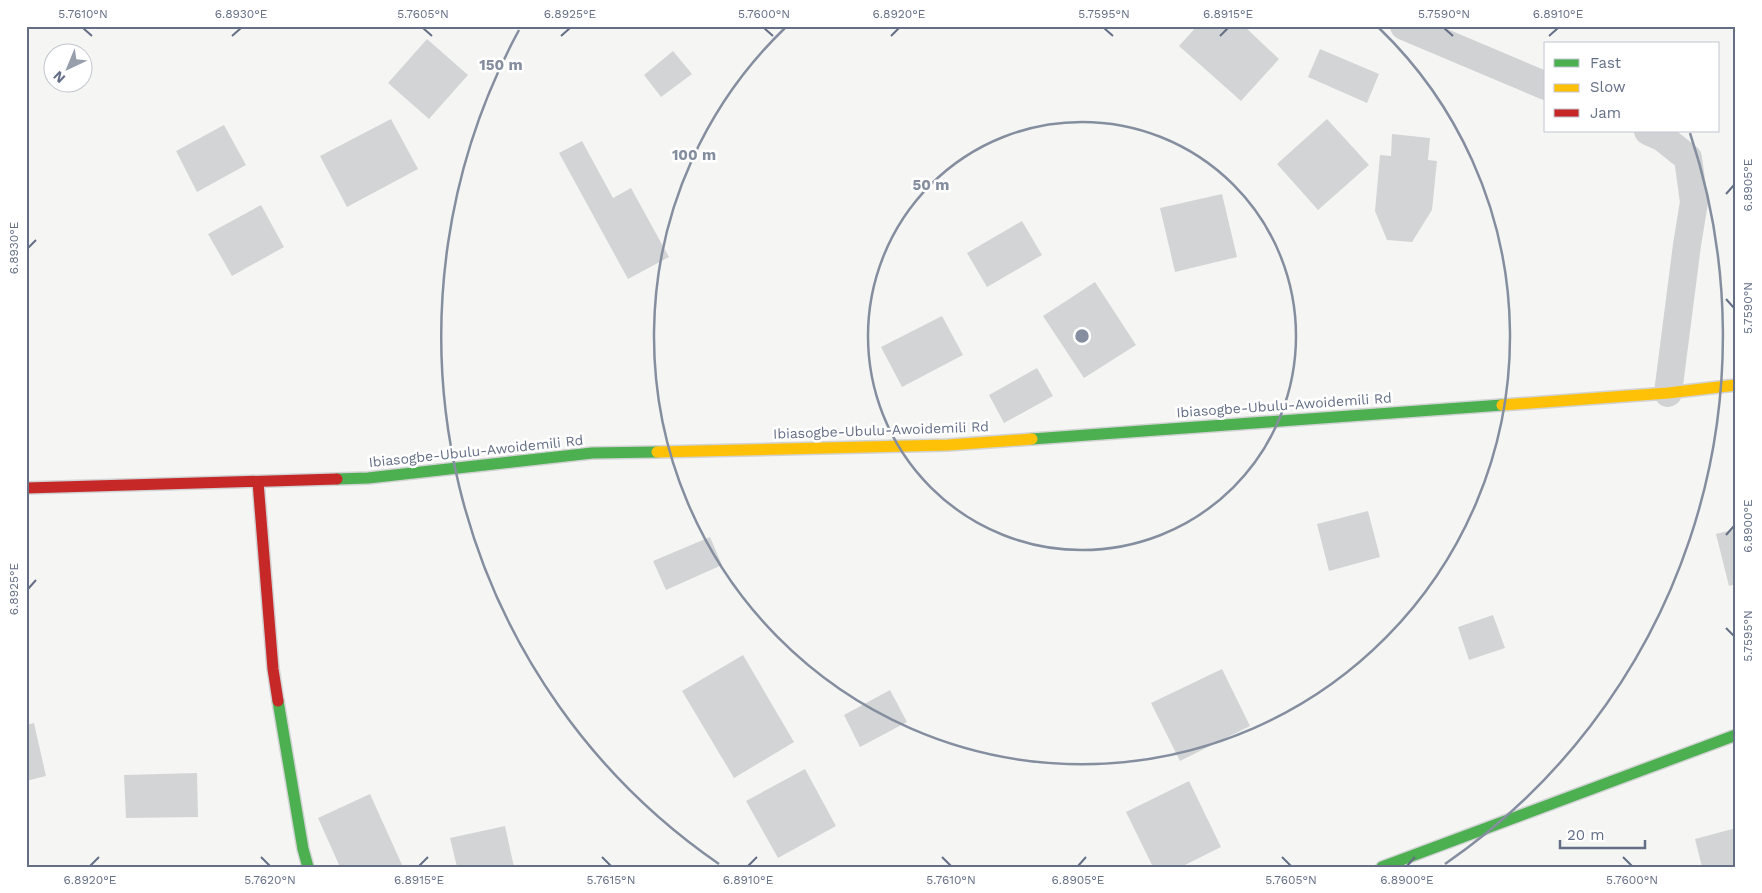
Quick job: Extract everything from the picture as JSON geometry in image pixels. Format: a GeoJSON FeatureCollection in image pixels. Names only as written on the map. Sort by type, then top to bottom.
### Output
{"type":"FeatureCollection","features":[{"type":"Feature","properties":{"kind":"street"},"geometry":{"type":"LineString","coordinates":[[1404,26],[1544,85]]}},
{"type":"Feature","properties":{"kind":"street"},"geometry":{"type":"LineString","coordinates":[[1650,132],[1663,138],[1688,158],[1694,202],[1668,392]]}},
{"type":"Feature","properties":{"kind":"street","name":"Ibiasogbe-Ubulu-Awoidemili Rd"},"geometry":{"type":"LineString","coordinates":[[26,488],[368,478],[592,453],[948,445],[1668,392],[1736,385]]}},
{"type":"Feature","properties":{"kind":"street"},"geometry":{"type":"LineString","coordinates":[[258,482],[273,669],[303,849],[308,867]]}},
{"type":"Feature","properties":{"kind":"street"},"geometry":{"type":"LineString","coordinates":[[1382,867],[1736,735]]}},
{"type":"Feature","properties":{"kind":"building"},"geometry":{"type":"Polygon","coordinates":[[[1197,26],[1244,26],[1279,59],[1241,101],[1179,46],[1197,26]]]}},
{"type":"Feature","properties":{"kind":"building"},"geometry":{"type":"Polygon","coordinates":[[[427,39],[468,75],[429,119],[388,83],[427,39]]]}},
{"type":"Feature","properties":{"kind":"building"},"geometry":{"type":"Polygon","coordinates":[[[1320,49],[1379,74],[1367,103],[1308,77],[1320,49]]]}},
{"type":"Feature","properties":{"kind":"building"},"geometry":{"type":"Polygon","coordinates":[[[673,51],[692,74],[661,97],[644,75],[673,51]]]}},
{"type":"Feature","properties":{"kind":"building"},"geometry":{"type":"Polygon","coordinates":[[[391,119],[418,169],[347,207],[320,156],[391,119]]]}},
{"type":"Feature","properties":{"kind":"building"},"geometry":{"type":"Polygon","coordinates":[[[1327,119],[1369,165],[1318,210],[1277,164],[1327,119]]]}},
{"type":"Feature","properties":{"kind":"building"},"geometry":{"type":"Polygon","coordinates":[[[224,125],[246,165],[197,192],[176,151],[224,125]]]}},
{"type":"Feature","properties":{"kind":"building"},"geometry":{"type":"Polygon","coordinates":[[[1392,134],[1430,138],[1428,160],[1437,161],[1432,210],[1412,242],[1387,240],[1375,211],[1380,155],[1391,156],[1392,134]]]}},
{"type":"Feature","properties":{"kind":"building"},"geometry":{"type":"Polygon","coordinates":[[[582,141],[613,198],[631,188],[669,257],[628,279],[559,153],[582,141]]]}},
{"type":"Feature","properties":{"kind":"building"},"geometry":{"type":"Polygon","coordinates":[[[1222,194],[1237,257],[1175,272],[1160,208],[1222,194]]]}},
{"type":"Feature","properties":{"kind":"building"},"geometry":{"type":"Polygon","coordinates":[[[261,205],[284,247],[232,276],[208,234],[261,205]]]}},
{"type":"Feature","properties":{"kind":"building"},"geometry":{"type":"Polygon","coordinates":[[[1022,221],[1042,255],[987,287],[967,253],[1022,221]]]}},
{"type":"Feature","properties":{"kind":"building"},"geometry":{"type":"Polygon","coordinates":[[[1095,282],[1136,345],[1084,378],[1043,316],[1095,282]]]}},
{"type":"Feature","properties":{"kind":"building"},"geometry":{"type":"Polygon","coordinates":[[[942,316],[963,355],[902,387],[881,347],[942,316]]]}},
{"type":"Feature","properties":{"kind":"building"},"geometry":{"type":"Polygon","coordinates":[[[1037,368],[1053,396],[1004,423],[989,395],[1037,368]]]}},
{"type":"Feature","properties":{"kind":"building"},"geometry":{"type":"Polygon","coordinates":[[[1368,511],[1380,557],[1329,571],[1317,524],[1368,511]]]}},
{"type":"Feature","properties":{"kind":"building"},"geometry":{"type":"Polygon","coordinates":[[[1736,529],[1736,584],[1729,586],[1716,534],[1736,529]]]}},
{"type":"Feature","properties":{"kind":"building"},"geometry":{"type":"Polygon","coordinates":[[[710,537],[722,565],[666,590],[653,561],[710,537]]]}},
{"type":"Feature","properties":{"kind":"building"},"geometry":{"type":"Polygon","coordinates":[[[1493,615],[1505,648],[1469,660],[1458,627],[1493,615]]]}},
{"type":"Feature","properties":{"kind":"building"},"geometry":{"type":"Polygon","coordinates":[[[743,655],[794,742],[734,778],[682,691],[743,655]]]}},
{"type":"Feature","properties":{"kind":"building"},"geometry":{"type":"Polygon","coordinates":[[[1222,669],[1250,726],[1180,761],[1151,703],[1222,669]]]}},
{"type":"Feature","properties":{"kind":"building"},"geometry":{"type":"Polygon","coordinates":[[[890,690],[907,722],[860,747],[844,715],[890,690]]]}},
{"type":"Feature","properties":{"kind":"building"},"geometry":{"type":"Polygon","coordinates":[[[34,723],[46,776],[26,781],[26,725],[34,723]]]}},
{"type":"Feature","properties":{"kind":"building"},"geometry":{"type":"Polygon","coordinates":[[[805,769],[836,826],[778,858],[746,801],[805,769]]]}},
{"type":"Feature","properties":{"kind":"building"},"geometry":{"type":"Polygon","coordinates":[[[197,773],[198,817],[126,818],[124,775],[197,773]]]}},
{"type":"Feature","properties":{"kind":"building"},"geometry":{"type":"Polygon","coordinates":[[[1189,781],[1221,847],[1181,867],[1153,867],[1126,812],[1189,781]]]}},
{"type":"Feature","properties":{"kind":"building"},"geometry":{"type":"Polygon","coordinates":[[[370,794],[403,867],[340,867],[318,818],[370,794]]]}},
{"type":"Feature","properties":{"kind":"building"},"geometry":{"type":"Polygon","coordinates":[[[505,826],[514,867],[457,867],[450,838],[505,826]]]}},
{"type":"Feature","properties":{"kind":"building"},"geometry":{"type":"Polygon","coordinates":[[[1736,828],[1736,867],[1702,867],[1695,839],[1736,828]]]}},
{"type":"Feature","properties":{"kind":"traffic: fast"},"geometry":{"type":"LineString","coordinates":[[1032,439],[1502,405]]}},
{"type":"Feature","properties":{"kind":"traffic: fast"},"geometry":{"type":"LineString","coordinates":[[337,479],[368,478],[592,453],[657,452]]}},
{"type":"Feature","properties":{"kind":"traffic: fast"},"geometry":{"type":"LineString","coordinates":[[278,701],[303,849],[308,867]]}},
{"type":"Feature","properties":{"kind":"traffic: fast"},"geometry":{"type":"LineString","coordinates":[[1382,867],[1736,735]]}},
{"type":"Feature","properties":{"kind":"traffic: slow"},"geometry":{"type":"LineString","coordinates":[[1502,405],[1668,393],[1736,385]]}},
{"type":"Feature","properties":{"kind":"traffic: slow"},"geometry":{"type":"LineString","coordinates":[[657,452],[948,445],[1032,439]]}},
{"type":"Feature","properties":{"kind":"traffic: jam"},"geometry":{"type":"LineString","coordinates":[[26,488],[337,479]]}},
{"type":"Feature","properties":{"kind":"traffic: jam"},"geometry":{"type":"LineString","coordinates":[[258,482],[273,669],[278,701]]}}]}
